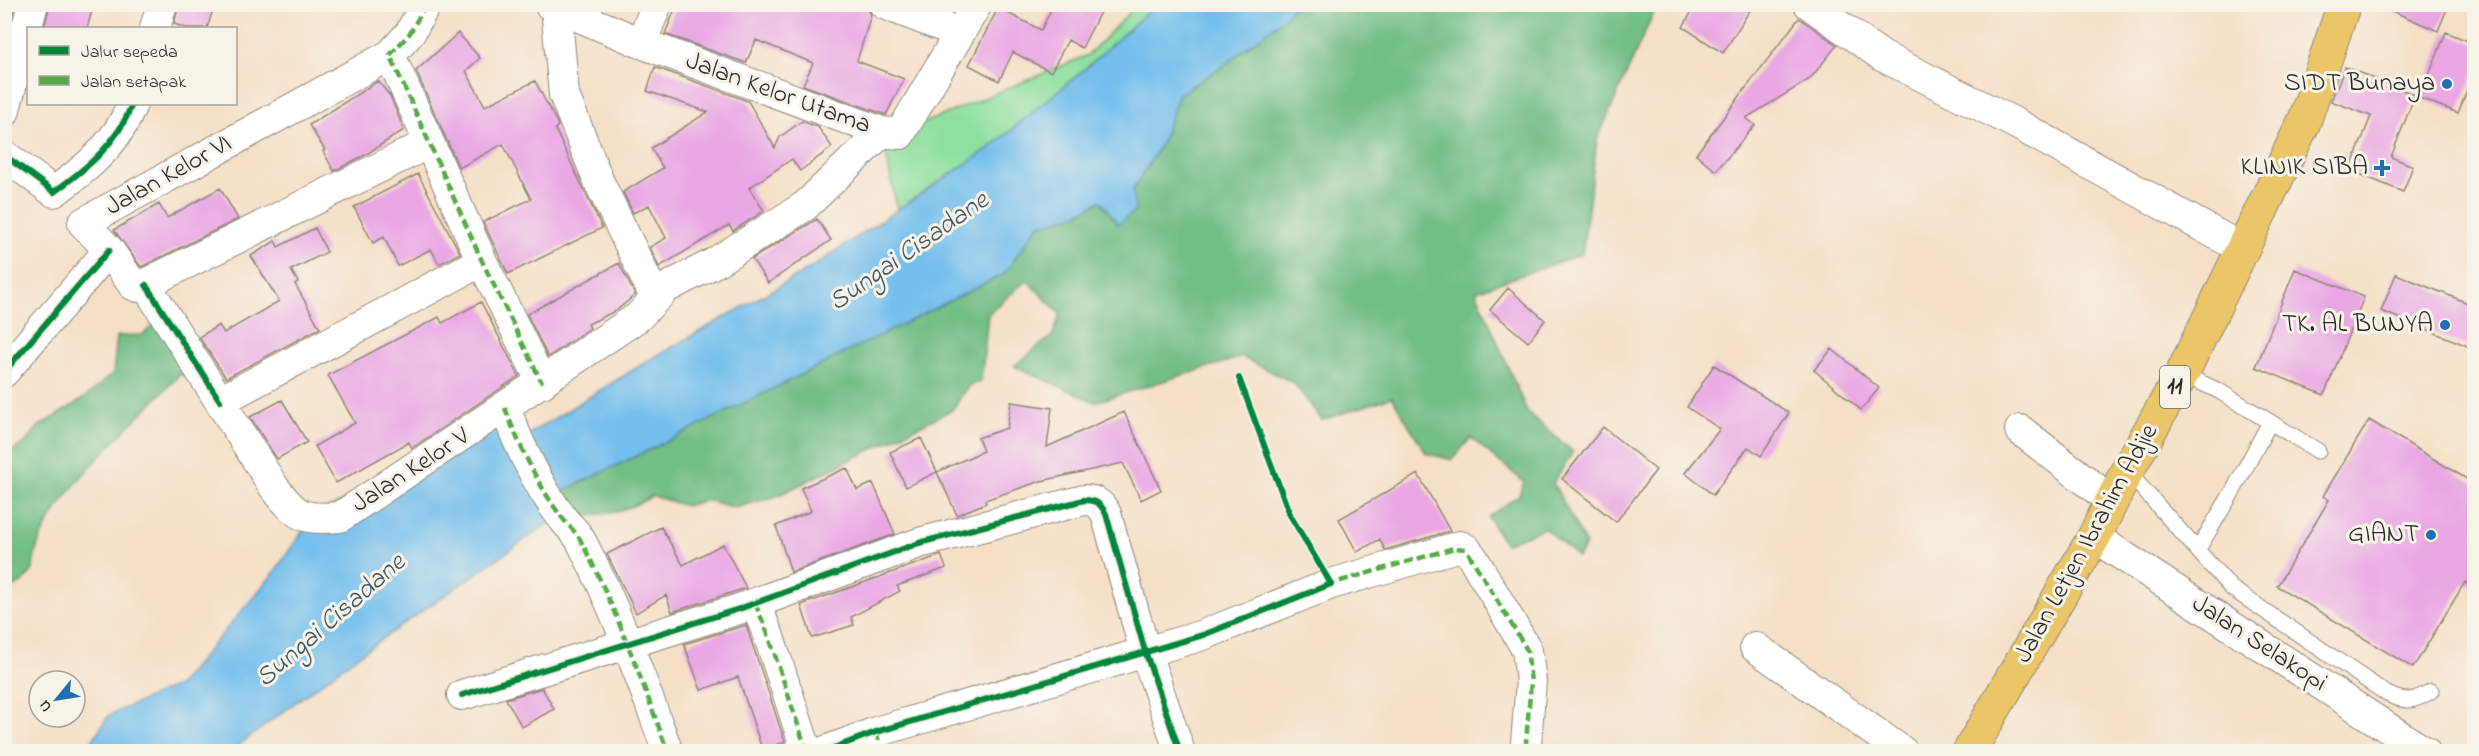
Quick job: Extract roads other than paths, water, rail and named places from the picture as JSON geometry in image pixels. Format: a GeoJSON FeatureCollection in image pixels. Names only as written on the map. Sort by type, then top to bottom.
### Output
{"type":"FeatureCollection","features":[{"type":"Feature","properties":{"kind":"main road","name":"Jalan Letjen Ibrahim Adjie"},"geometry":{"type":"LineString","coordinates":[[1969,752],[2094,537],[2127,471],[2182,375],[2304,122],[2344,4]]}},
{"type":"Feature","properties":{"kind":"street"},"geometry":{"type":"LineString","coordinates":[[4,113],[33,4]]}},
{"type":"Feature","properties":{"kind":"street"},"geometry":{"type":"LineString","coordinates":[[155,27],[162,4]]}},
{"type":"Feature","properties":{"kind":"street","name":"Jalan Kelor VI"},"geometry":{"type":"LineString","coordinates":[[109,250],[83,223],[390,55],[410,33],[426,4]]}},
{"type":"Feature","properties":{"kind":"street"},"geometry":{"type":"LineString","coordinates":[[642,43],[657,4]]}},
{"type":"Feature","properties":{"kind":"street"},"geometry":{"type":"LineString","coordinates":[[884,4],[959,33]]}},
{"type":"Feature","properties":{"kind":"street","name":"Jalan Kelor Utama"},"geometry":{"type":"LineString","coordinates":[[553,6],[642,43],[882,132],[900,134],[976,4]]}},
{"type":"Feature","properties":{"kind":"street"},"geometry":{"type":"LineString","coordinates":[[1809,4],[1893,62],[2015,123],[2243,249]]}},
{"type":"Feature","properties":{"kind":"street"},"geometry":{"type":"LineString","coordinates":[[553,6],[564,95],[599,182],[655,297]]}},
{"type":"Feature","properties":{"kind":"street"},"geometry":{"type":"LineString","coordinates":[[390,55],[482,261],[542,383]]}},
{"type":"Feature","properties":{"kind":"street"},"geometry":{"type":"LineString","coordinates":[[4,155],[54,192],[85,170],[113,140],[125,123],[132,105]]}},
{"type":"Feature","properties":{"kind":"street","name":"Jalan Kelor V"},"geometry":{"type":"LineString","coordinates":[[146,285],[274,487],[290,507],[311,519],[340,518],[638,317],[666,288],[714,264],[805,206],[882,132]]}},
{"type":"Feature","properties":{"kind":"street"},"geometry":{"type":"LineString","coordinates":[[4,372],[109,250],[134,285],[139,287],[146,285],[429,143]]}},
{"type":"Feature","properties":{"kind":"street"},"geometry":{"type":"LineString","coordinates":[[220,401],[482,261]]}},
{"type":"Feature","properties":{"kind":"street"},"geometry":{"type":"LineString","coordinates":[[505,408],[518,442],[560,514],[582,544],[627,643],[669,752]]}},
{"type":"Feature","properties":{"kind":"street"},"geometry":{"type":"LineString","coordinates":[[2019,430],[2112,501]]}},
{"type":"Feature","properties":{"kind":"street"},"geometry":{"type":"LineString","coordinates":[[462,695],[754,603],[919,543],[1084,500],[1093,500],[1099,503],[1106,514],[1145,651],[1180,752]]}},
{"type":"Feature","properties":{"kind":"street","name":"Jalan Selakopi"},"geometry":{"type":"LineString","coordinates":[[2094,537],[2425,752]]}},
{"type":"Feature","properties":{"kind":"street"},"geometry":{"type":"LineString","coordinates":[[823,752],[879,742],[1145,651],[1234,624],[1331,584],[1461,546],[1473,558],[1527,650],[1531,681],[1526,743]]}},
{"type":"Feature","properties":{"kind":"street"},"geometry":{"type":"LineString","coordinates":[[754,603],[768,634],[807,752]]}},
{"type":"Feature","properties":{"kind":"street"},"geometry":{"type":"LineString","coordinates":[[1755,647],[1903,752]]}},
{"type":"Feature","properties":{"kind":"lane"},"geometry":{"type":"LineString","coordinates":[[2182,375],[2219,391],[2318,451]]}},
{"type":"Feature","properties":{"kind":"lane"},"geometry":{"type":"LineString","coordinates":[[2198,549],[2224,507],[2270,422]]}},
{"type":"Feature","properties":{"kind":"lane"},"geometry":{"type":"LineString","coordinates":[[2127,471],[2231,588],[2387,694],[2401,701],[2418,699],[2431,691]]}},
{"type":"Feature","properties":{"kind":"water"},"geometry":{"type":"Polygon","coordinates":[[[1155,5],[1295,5],[1283,19],[1219,69],[1179,94],[1161,144],[1133,190],[1135,211],[1118,224],[1101,201],[1073,216],[1038,225],[1004,274],[550,497],[560,515],[349,662],[231,751],[82,752],[86,750],[109,715],[179,685],[274,573],[311,519],[505,408],[518,441],[646,362],[806,271],[991,147],[1086,68],[1155,5]]]}},
{"type":"Feature","properties":{"kind":"waterway","name":"Sungai Cisadane"},"geometry":{"type":"LineString","coordinates":[[642,409],[785,337],[839,301]]}},
{"type":"Feature","properties":{"kind":"place","name":"SIDT Bunaya"},"geometry":{"type":"Point","coordinates":[2447,84]}},
{"type":"Feature","properties":{"kind":"place","name":"KLINIK SIBA"},"geometry":{"type":"Point","coordinates":[2382,168]}},
{"type":"Feature","properties":{"kind":"place","name":"TK. AL BUNYA"},"geometry":{"type":"Point","coordinates":[2445,325]}},
{"type":"Feature","properties":{"kind":"place","name":"GIANT"},"geometry":{"type":"Point","coordinates":[2431,535]}}]}
